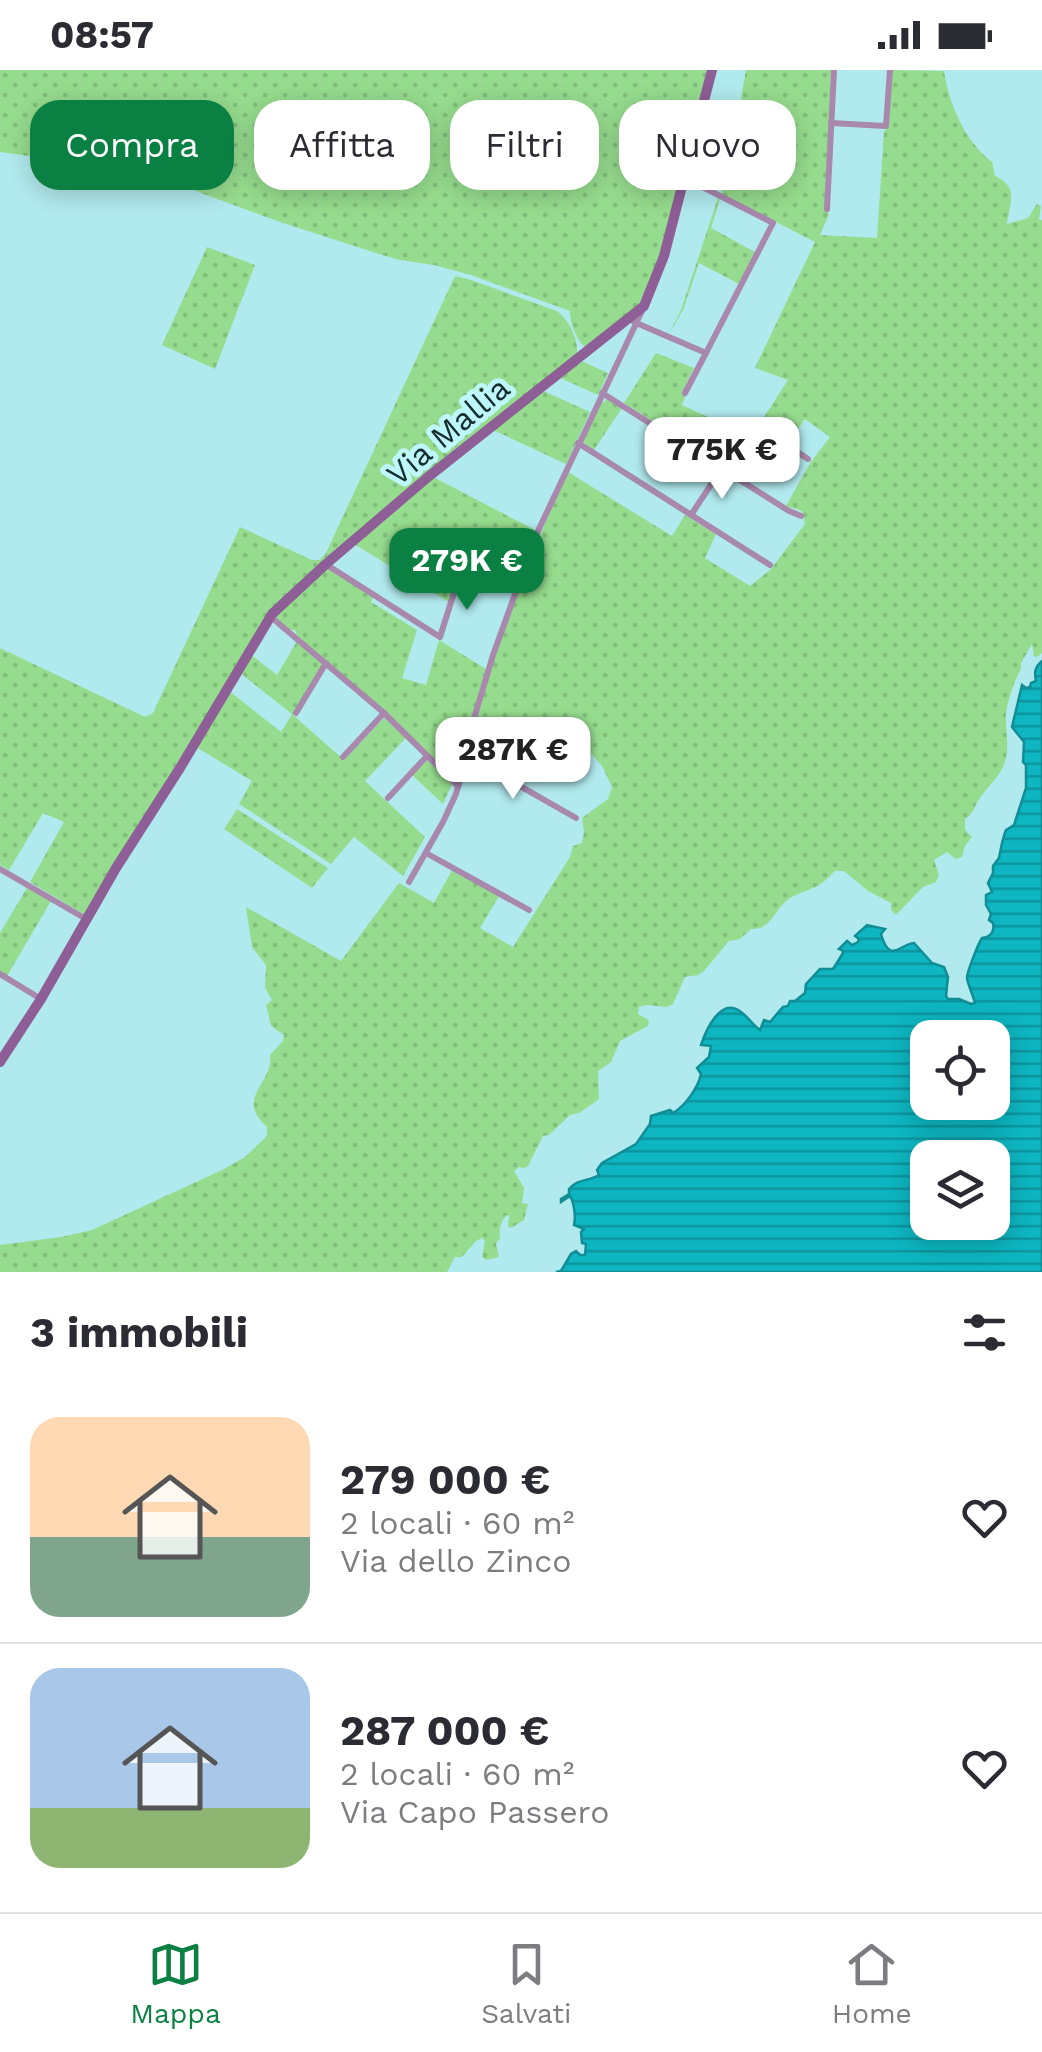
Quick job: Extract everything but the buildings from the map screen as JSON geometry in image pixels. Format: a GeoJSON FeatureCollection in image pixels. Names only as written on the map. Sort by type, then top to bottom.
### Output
{"type":"FeatureCollection","features":[{"type":"Feature","properties":{"kind":"street","name":"Via Mallia"},"geometry":{"type":"LineString","coordinates":[[704,100],[712,70]]}},
{"type":"Feature","properties":{"kind":"street"},"geometry":{"type":"LineString","coordinates":[[827,209],[834,70]]}},
{"type":"Feature","properties":{"kind":"street"},"geometry":{"type":"LineString","coordinates":[[832,123],[886,126],[890,70]]}},
{"type":"Feature","properties":{"kind":"street","name":"Via Mallia"},"geometry":{"type":"LineString","coordinates":[[0,1062],[270,616],[488,428],[632,321],[655,283],[682,190]]}},
{"type":"Feature","properties":{"kind":"street"},"geometry":{"type":"LineString","coordinates":[[685,392],[773,223],[708,190]]}},
{"type":"Feature","properties":{"kind":"street"},"geometry":{"type":"LineString","coordinates":[[409,882],[443,822],[458,786],[499,638],[538,531],[632,321],[706,353]]}},
{"type":"Feature","properties":{"kind":"street"},"geometry":{"type":"LineString","coordinates":[[602,393],[800,516]]}},
{"type":"Feature","properties":{"kind":"street"},"geometry":{"type":"LineString","coordinates":[[730,474],[763,429],[808,458]]}},
{"type":"Feature","properties":{"kind":"street"},"geometry":{"type":"LineString","coordinates":[[578,443],[770,565]]}},
{"type":"Feature","properties":{"kind":"street"},"geometry":{"type":"LineString","coordinates":[[691,515],[722,468]]}},
{"type":"Feature","properties":{"kind":"street"},"geometry":{"type":"LineString","coordinates":[[326,564],[440,637],[458,580]]}},
{"type":"Feature","properties":{"kind":"street"},"geometry":{"type":"LineString","coordinates":[[270,616],[384,713],[458,786]]}},
{"type":"Feature","properties":{"kind":"street"},"geometry":{"type":"LineString","coordinates":[[296,712],[326,662]]}},
{"type":"Feature","properties":{"kind":"street"},"geometry":{"type":"LineString","coordinates":[[343,756],[384,713]]}},
{"type":"Feature","properties":{"kind":"street"},"geometry":{"type":"LineString","coordinates":[[388,798],[426,756]]}},
{"type":"Feature","properties":{"kind":"street"},"geometry":{"type":"LineString","coordinates":[[467,756],[576,818]]}},
{"type":"Feature","properties":{"kind":"street"},"geometry":{"type":"LineString","coordinates":[[426,853],[529,910]]}},
{"type":"Feature","properties":{"kind":"street"},"geometry":{"type":"LineString","coordinates":[[0,869],[86,920]]}},
{"type":"Feature","properties":{"kind":"street"},"geometry":{"type":"LineString","coordinates":[[0,974],[41,998]]}},
{"type":"Feature","properties":{"kind":"green space"},"geometry":{"type":"Polygon","coordinates":[[[0,70],[709,70],[701,100],[619,100],[619,190],[678,190],[658,265],[640,304],[585,347],[574,330],[570,311],[471,275],[379,254],[193,190],[234,190],[234,100],[30,100],[30,156],[0,152],[0,70]]]}},
{"type":"Feature","properties":{"kind":"green space"},"geometry":{"type":"Polygon","coordinates":[[[746,70],[831,70],[825,209],[829,214],[820,235],[877,238],[892,70],[944,71],[960,121],[974,144],[992,162],[995,176],[1010,190],[1007,224],[1028,218],[1037,204],[1041,206],[1042,653],[1034,656],[1032,644],[1021,663],[1007,709],[1005,762],[965,819],[965,830],[972,837],[962,857],[956,859],[947,852],[934,860],[939,875],[936,882],[923,887],[896,915],[891,903],[868,891],[844,871],[835,871],[819,885],[787,900],[763,926],[729,941],[704,971],[685,977],[673,1004],[639,1007],[638,1014],[649,1020],[648,1026],[620,1041],[611,1062],[598,1071],[599,1099],[543,1136],[528,1166],[514,1171],[524,1188],[522,1203],[528,1204],[524,1220],[511,1228],[509,1216],[502,1221],[496,1244],[499,1257],[482,1257],[482,1238],[462,1257],[455,1257],[447,1272],[0,1272],[0,1245],[92,1230],[222,1170],[245,1157],[267,1136],[267,1127],[254,1107],[255,1099],[267,1074],[270,1055],[284,1035],[271,1026],[266,1005],[272,1000],[265,988],[266,965],[252,947],[246,907],[341,961],[399,883],[434,903],[452,870],[499,896],[480,928],[513,947],[570,857],[573,846],[582,843],[582,818],[608,799],[612,787],[602,766],[579,739],[561,750],[472,731],[515,600],[568,472],[672,536],[685,515],[716,534],[705,558],[750,586],[771,569],[805,524],[802,511],[786,506],[830,437],[805,419],[788,443],[759,425],[788,380],[755,368],[815,242],[721,194],[722,190],[796,190],[796,100],[741,100],[746,70]]]}},
{"type":"Feature","properties":{"kind":"green space"},"geometry":{"type":"Polygon","coordinates":[[[718,198],[711,228],[755,252],[739,284],[699,263],[683,310],[669,334],[681,310],[718,198]]]}},
{"type":"Feature","properties":{"kind":"green space"},"geometry":{"type":"Polygon","coordinates":[[[207,247],[255,265],[215,369],[162,345],[207,247]]]}},
{"type":"Feature","properties":{"kind":"green space"},"geometry":{"type":"Polygon","coordinates":[[[455,276],[557,311],[572,331],[577,355],[267,615],[85,915],[30,882],[64,822],[43,813],[9,870],[0,865],[0,648],[145,717],[153,713],[240,527],[312,560],[325,555],[455,276]]]}},
{"type":"Feature","properties":{"kind":"green space"},"geometry":{"type":"Polygon","coordinates":[[[656,353],[694,368],[683,390],[682,405],[727,426],[707,456],[624,403],[656,353]]]}},
{"type":"Feature","properties":{"kind":"green space"},"geometry":{"type":"Polygon","coordinates":[[[579,360],[608,373],[598,395],[558,377],[579,360]]]}},
{"type":"Feature","properties":{"kind":"green space"},"geometry":{"type":"Polygon","coordinates":[[[541,390],[590,412],[566,464],[491,429],[541,390]]]}},
{"type":"Feature","properties":{"kind":"green space"},"geometry":{"type":"Polygon","coordinates":[[[607,399],[622,408],[594,450],[582,441],[602,401],[607,399]]]}},
{"type":"Feature","properties":{"kind":"green space"},"geometry":{"type":"Polygon","coordinates":[[[433,477],[535,530],[524,562],[470,529],[449,602],[354,544],[433,477]]]}},
{"type":"Feature","properties":{"kind":"green space"},"geometry":{"type":"Polygon","coordinates":[[[326,567],[373,597],[371,602],[417,630],[402,678],[426,685],[439,640],[486,669],[454,778],[295,630],[274,616],[326,567]]]}},
{"type":"Feature","properties":{"kind":"green space"},"geometry":{"type":"Polygon","coordinates":[[[297,641],[322,665],[293,715],[344,760],[384,718],[406,738],[365,781],[425,837],[403,876],[354,837],[331,864],[239,804],[252,781],[196,747],[229,691],[281,732],[292,714],[239,672],[250,654],[277,675],[297,641]]]}},
{"type":"Feature","properties":{"kind":"green space"},"geometry":{"type":"Polygon","coordinates":[[[426,759],[452,784],[443,804],[412,775],[426,759]]]}},
{"type":"Feature","properties":{"kind":"green space"},"geometry":{"type":"Polygon","coordinates":[[[237,809],[328,868],[312,888],[224,829],[237,809]]]}},
{"type":"Feature","properties":{"kind":"green space"},"geometry":{"type":"Polygon","coordinates":[[[27,888],[51,901],[7,976],[0,971],[0,933],[27,888]]]}},
{"type":"Feature","properties":{"kind":"water"},"geometry":{"type":"Polygon","coordinates":[[[1042,661],[1042,1272],[556,1272],[576,1251],[585,1255],[586,1244],[582,1243],[584,1229],[574,1225],[570,1196],[561,1199],[576,1183],[599,1175],[597,1170],[602,1163],[636,1144],[651,1116],[670,1110],[673,1113],[686,1101],[701,1074],[697,1068],[709,1057],[711,1046],[701,1045],[703,1039],[721,1011],[734,1008],[760,1030],[764,1020],[770,1022],[790,1001],[805,993],[806,984],[820,969],[833,969],[843,953],[839,949],[847,941],[852,945],[858,942],[855,936],[867,925],[885,929],[881,934],[892,951],[914,943],[932,963],[944,967],[948,999],[975,1003],[967,978],[980,941],[993,929],[986,905],[986,895],[992,892],[988,883],[1026,788],[1024,742],[1012,727],[1022,685],[1030,687],[1036,681],[1036,670],[1042,661]]]}}]}
